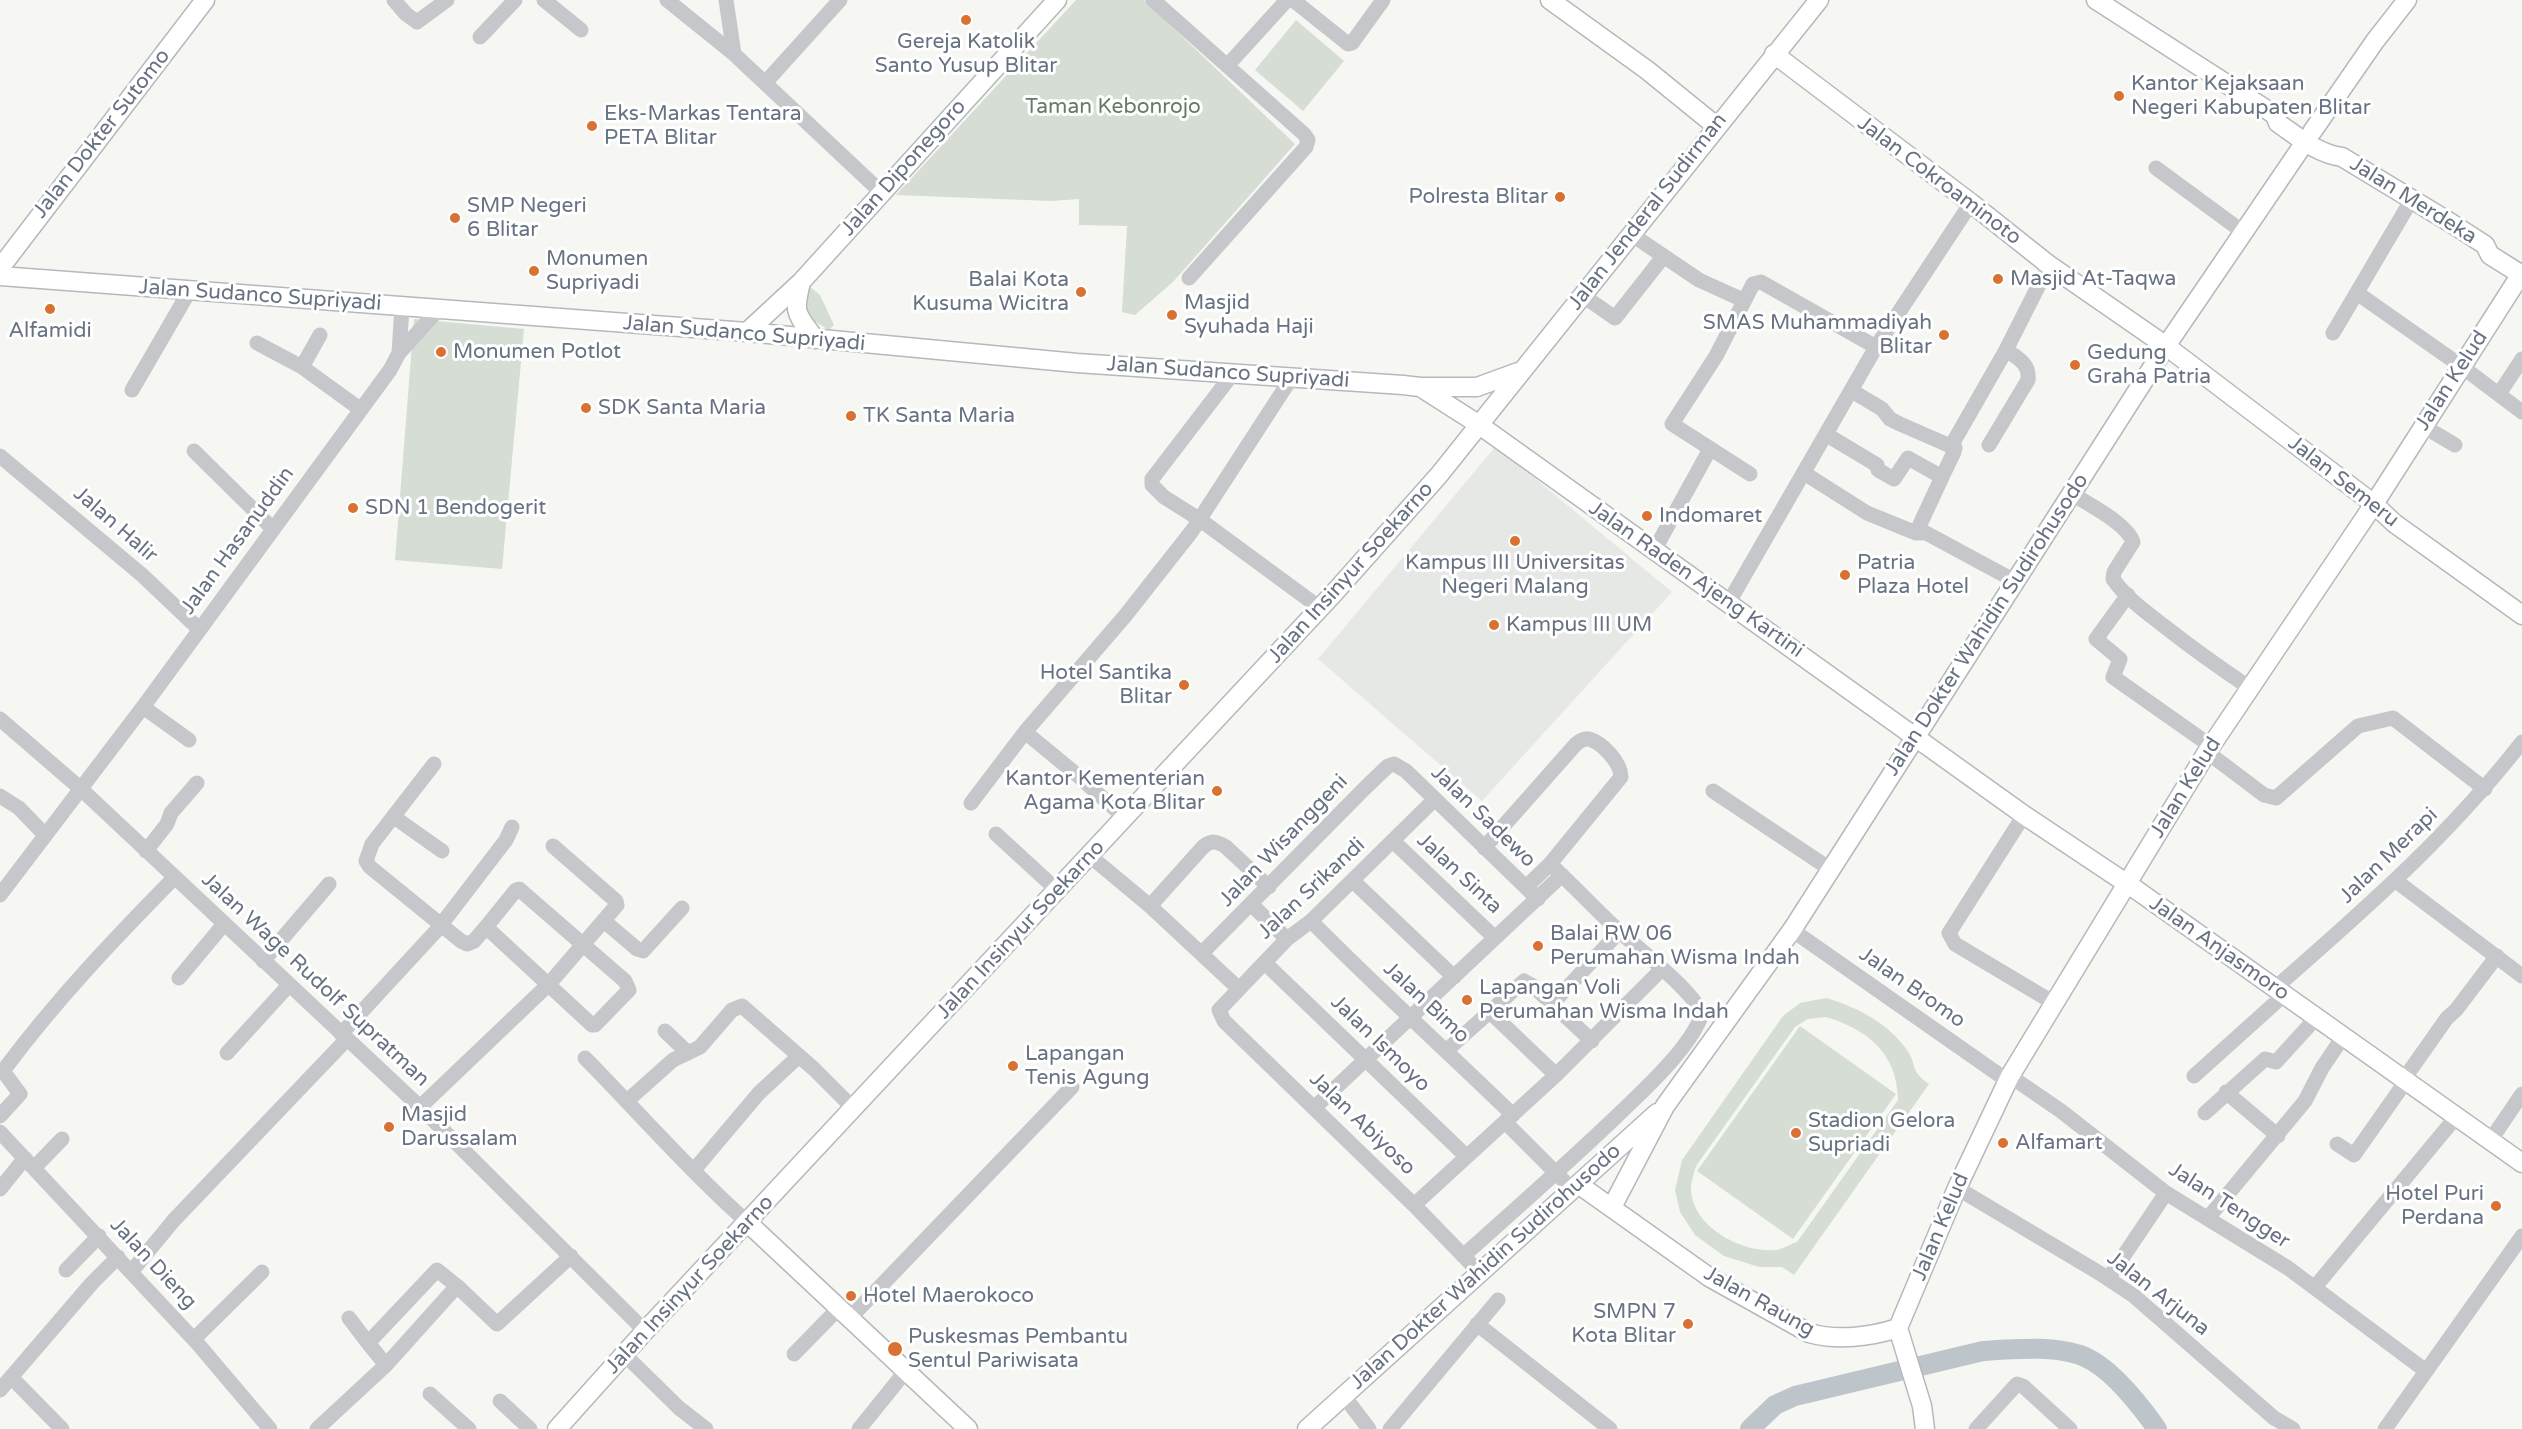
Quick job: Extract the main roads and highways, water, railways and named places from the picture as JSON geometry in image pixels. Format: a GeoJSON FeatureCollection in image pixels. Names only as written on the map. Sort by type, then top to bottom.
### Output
{"type":"FeatureCollection","features":[{"type":"Feature","properties":{"kind":"main road","name":"Jalan Dokter Sutomo"},"geometry":{"type":"LineString","coordinates":[[0,268],[205,0]]}},
{"type":"Feature","properties":{"kind":"main road","name":"Jalan Diponegoro"},"geometry":{"type":"LineString","coordinates":[[747,332],[801,282],[1057,0]]}},
{"type":"Feature","properties":{"kind":"main road"},"geometry":{"type":"LineString","coordinates":[[1550,0],[1647,70],[1716,126]]}},
{"type":"Feature","properties":{"kind":"main road","name":"Jalan Jenderal Sudirman"},"geometry":{"type":"LineString","coordinates":[[1478,424],[1819,0]]}},
{"type":"Feature","properties":{"kind":"main road","name":"Jalan Merdeka"},"geometry":{"type":"LineString","coordinates":[[2096,0],[2275,115],[2278,123],[2308,137],[2328,156],[2342,157],[2485,245],[2494,246],[2522,263]]}},
{"type":"Feature","properties":{"kind":"main road","name":"Jalan Dokter Wahidin Sudirohusodo"},"geometry":{"type":"LineString","coordinates":[[1612,1207],[1665,1106],[1792,930],[2166,346],[2308,137],[2375,41],[2407,0]]}},
{"type":"Feature","properties":{"kind":"main road","name":"Jalan Cokroaminoto"},"geometry":{"type":"LineString","coordinates":[[1774,54],[1971,202],[2049,265],[2166,346]]}},
{"type":"Feature","properties":{"kind":"main road","name":"Jalan Merdeka"},"geometry":{"type":"LineString","coordinates":[[2485,245],[2490,255],[2522,274]]}},
{"type":"Feature","properties":{"kind":"main road","name":"Jalan Kelud"},"geometry":{"type":"LineString","coordinates":[[1900,1334],[1956,1188],[2009,1079],[2209,749],[2374,504],[2522,274]]}},
{"type":"Feature","properties":{"kind":"main road","name":"Jalan Sudanco Supriyadi"},"geometry":{"type":"LineString","coordinates":[[0,276],[747,332],[1158,369],[1420,387],[1478,424]]}},
{"type":"Feature","properties":{"kind":"main road"},"geometry":{"type":"LineString","coordinates":[[801,282],[795,306],[815,339]]}},
{"type":"Feature","properties":{"kind":"main road","name":"Jalan Semeru"},"geometry":{"type":"LineString","coordinates":[[2166,346],[2374,504],[2394,523],[2522,615]]}},
{"type":"Feature","properties":{"kind":"main road"},"geometry":{"type":"LineString","coordinates":[[1420,387],[1477,387],[1522,370]]}},
{"type":"Feature","properties":{"kind":"main road","name":"Jalan Raden Ajeng Kartini"},"geometry":{"type":"LineString","coordinates":[[1478,424],[1915,736]]}},
{"type":"Feature","properties":{"kind":"main road","name":"Jalan Insinyur Soekarno"},"geometry":{"type":"LineString","coordinates":[[557,1429],[645,1331],[1320,608],[1439,475],[1478,424]]}},
{"type":"Feature","properties":{"kind":"main road","name":"Jalan Anjasmoro"},"geometry":{"type":"LineString","coordinates":[[1915,736],[2024,815],[2126,884],[2522,1163]]}},
{"type":"Feature","properties":{"kind":"main road","name":"Jalan Dokter Wahidin Sudirohusodo"},"geometry":{"type":"LineString","coordinates":[[1307,1429],[1478,1271],[1665,1106]]}},
{"type":"Feature","properties":{"kind":"main road","name":"Jalan Raung"},"geometry":{"type":"LineString","coordinates":[[1573,1186],[1612,1207],[1709,1277],[1809,1333],[1818,1336],[1852,1337],[1900,1334]]}},
{"type":"Feature","properties":{"kind":"main road"},"geometry":{"type":"LineString","coordinates":[[747,1222],[968,1429]]}},
{"type":"Feature","properties":{"kind":"main road"},"geometry":{"type":"LineString","coordinates":[[1900,1334],[1922,1406],[1925,1429]]}},
{"type":"Feature","properties":{"kind":"waterway"},"geometry":{"type":"LineString","coordinates":[[1750,1429],[1775,1405],[1795,1396],[1983,1351],[2007,1349],[2049,1349],[2085,1357],[2105,1370],[2125,1388],[2157,1429]]}},
{"type":"Feature","properties":{"kind":"place","name":"Gereja Katolik Santo Yusup Blitar"},"geometry":{"type":"Point","coordinates":[966,20]}},
{"type":"Feature","properties":{"kind":"place","name":"Kantor Kejaksaan Negeri Kabupaten Blitar"},"geometry":{"type":"Point","coordinates":[2119,96]}},
{"type":"Feature","properties":{"kind":"place","name":"Eks-Markas Tentara PETA Blitar"},"geometry":{"type":"Point","coordinates":[592,126]}},
{"type":"Feature","properties":{"kind":"place","name":"Polresta Blitar"},"geometry":{"type":"Point","coordinates":[1560,197]}},
{"type":"Feature","properties":{"kind":"place","name":"SMP Negeri 6 Blitar"},"geometry":{"type":"Point","coordinates":[455,218]}},
{"type":"Feature","properties":{"kind":"place","name":"Monumen Supriyadi"},"geometry":{"type":"Point","coordinates":[534,271]}},
{"type":"Feature","properties":{"kind":"place","name":"Masjid At-Taqwa"},"geometry":{"type":"Point","coordinates":[1998,279]}},
{"type":"Feature","properties":{"kind":"place","name":"Balai Kota Kusuma Wicitra"},"geometry":{"type":"Point","coordinates":[1081,292]}},
{"type":"Feature","properties":{"kind":"place","name":"Alfamidi"},"geometry":{"type":"Point","coordinates":[50,309]}},
{"type":"Feature","properties":{"kind":"place","name":"Masjid Syuhada Haji"},"geometry":{"type":"Point","coordinates":[1172,315]}},
{"type":"Feature","properties":{"kind":"place","name":"SMAS Muhammadiyah Blitar"},"geometry":{"type":"Point","coordinates":[1944,335]}},
{"type":"Feature","properties":{"kind":"place","name":"Monumen Potlot"},"geometry":{"type":"Point","coordinates":[441,352]}},
{"type":"Feature","properties":{"kind":"place","name":"Gedung Graha Patria"},"geometry":{"type":"Point","coordinates":[2075,365]}},
{"type":"Feature","properties":{"kind":"place","name":"SDK Santa Maria"},"geometry":{"type":"Point","coordinates":[586,408]}},
{"type":"Feature","properties":{"kind":"place","name":"TK Santa Maria"},"geometry":{"type":"Point","coordinates":[851,416]}},
{"type":"Feature","properties":{"kind":"place","name":"SDN 1 Bendogerit"},"geometry":{"type":"Point","coordinates":[353,508]}},
{"type":"Feature","properties":{"kind":"place","name":"Indomaret"},"geometry":{"type":"Point","coordinates":[1647,516]}},
{"type":"Feature","properties":{"kind":"place","name":"Kampus III Universitas Negeri Malang"},"geometry":{"type":"Point","coordinates":[1515,541]}},
{"type":"Feature","properties":{"kind":"place","name":"Patria Plaza Hotel"},"geometry":{"type":"Point","coordinates":[1845,575]}},
{"type":"Feature","properties":{"kind":"place","name":"Kampus III UM"},"geometry":{"type":"Point","coordinates":[1494,625]}},
{"type":"Feature","properties":{"kind":"place","name":"Hotel Santika Blitar"},"geometry":{"type":"Point","coordinates":[1184,685]}},
{"type":"Feature","properties":{"kind":"place","name":"Kantor Kementerian Agama Kota Blitar"},"geometry":{"type":"Point","coordinates":[1217,791]}},
{"type":"Feature","properties":{"kind":"place","name":"Balai RW 06 Perumahan Wisma Indah"},"geometry":{"type":"Point","coordinates":[1538,946]}},
{"type":"Feature","properties":{"kind":"place","name":"Lapangan Voli Perumahan Wisma Indah"},"geometry":{"type":"Point","coordinates":[1467,1000]}},
{"type":"Feature","properties":{"kind":"place","name":"Lapangan Tenis Agung"},"geometry":{"type":"Point","coordinates":[1013,1066]}},
{"type":"Feature","properties":{"kind":"place","name":"Masjid Darussalam"},"geometry":{"type":"Point","coordinates":[389,1127]}},
{"type":"Feature","properties":{"kind":"place","name":"Stadion Gelora Supriadi"},"geometry":{"type":"Point","coordinates":[1796,1133]}},
{"type":"Feature","properties":{"kind":"place","name":"Alfamart"},"geometry":{"type":"Point","coordinates":[2003,1143]}},
{"type":"Feature","properties":{"kind":"place","name":"Hotel Puri Perdana"},"geometry":{"type":"Point","coordinates":[2496,1206]}},
{"type":"Feature","properties":{"kind":"place","name":"Hotel Maerokoco"},"geometry":{"type":"Point","coordinates":[851,1296]}},
{"type":"Feature","properties":{"kind":"place","name":"SMPN 7 Kota Blitar"},"geometry":{"type":"Point","coordinates":[1688,1324]}},
{"type":"Feature","properties":{"kind":"place","name":"Puskesmas Pembantu Sentul Pariwisata"},"geometry":{"type":"Point","coordinates":[895,1349]}},
{"type":"Feature","properties":{"kind":"park label","name":"Taman Kebonrojo"},"geometry":{"type":"Point","coordinates":[1113,107]}}]}
